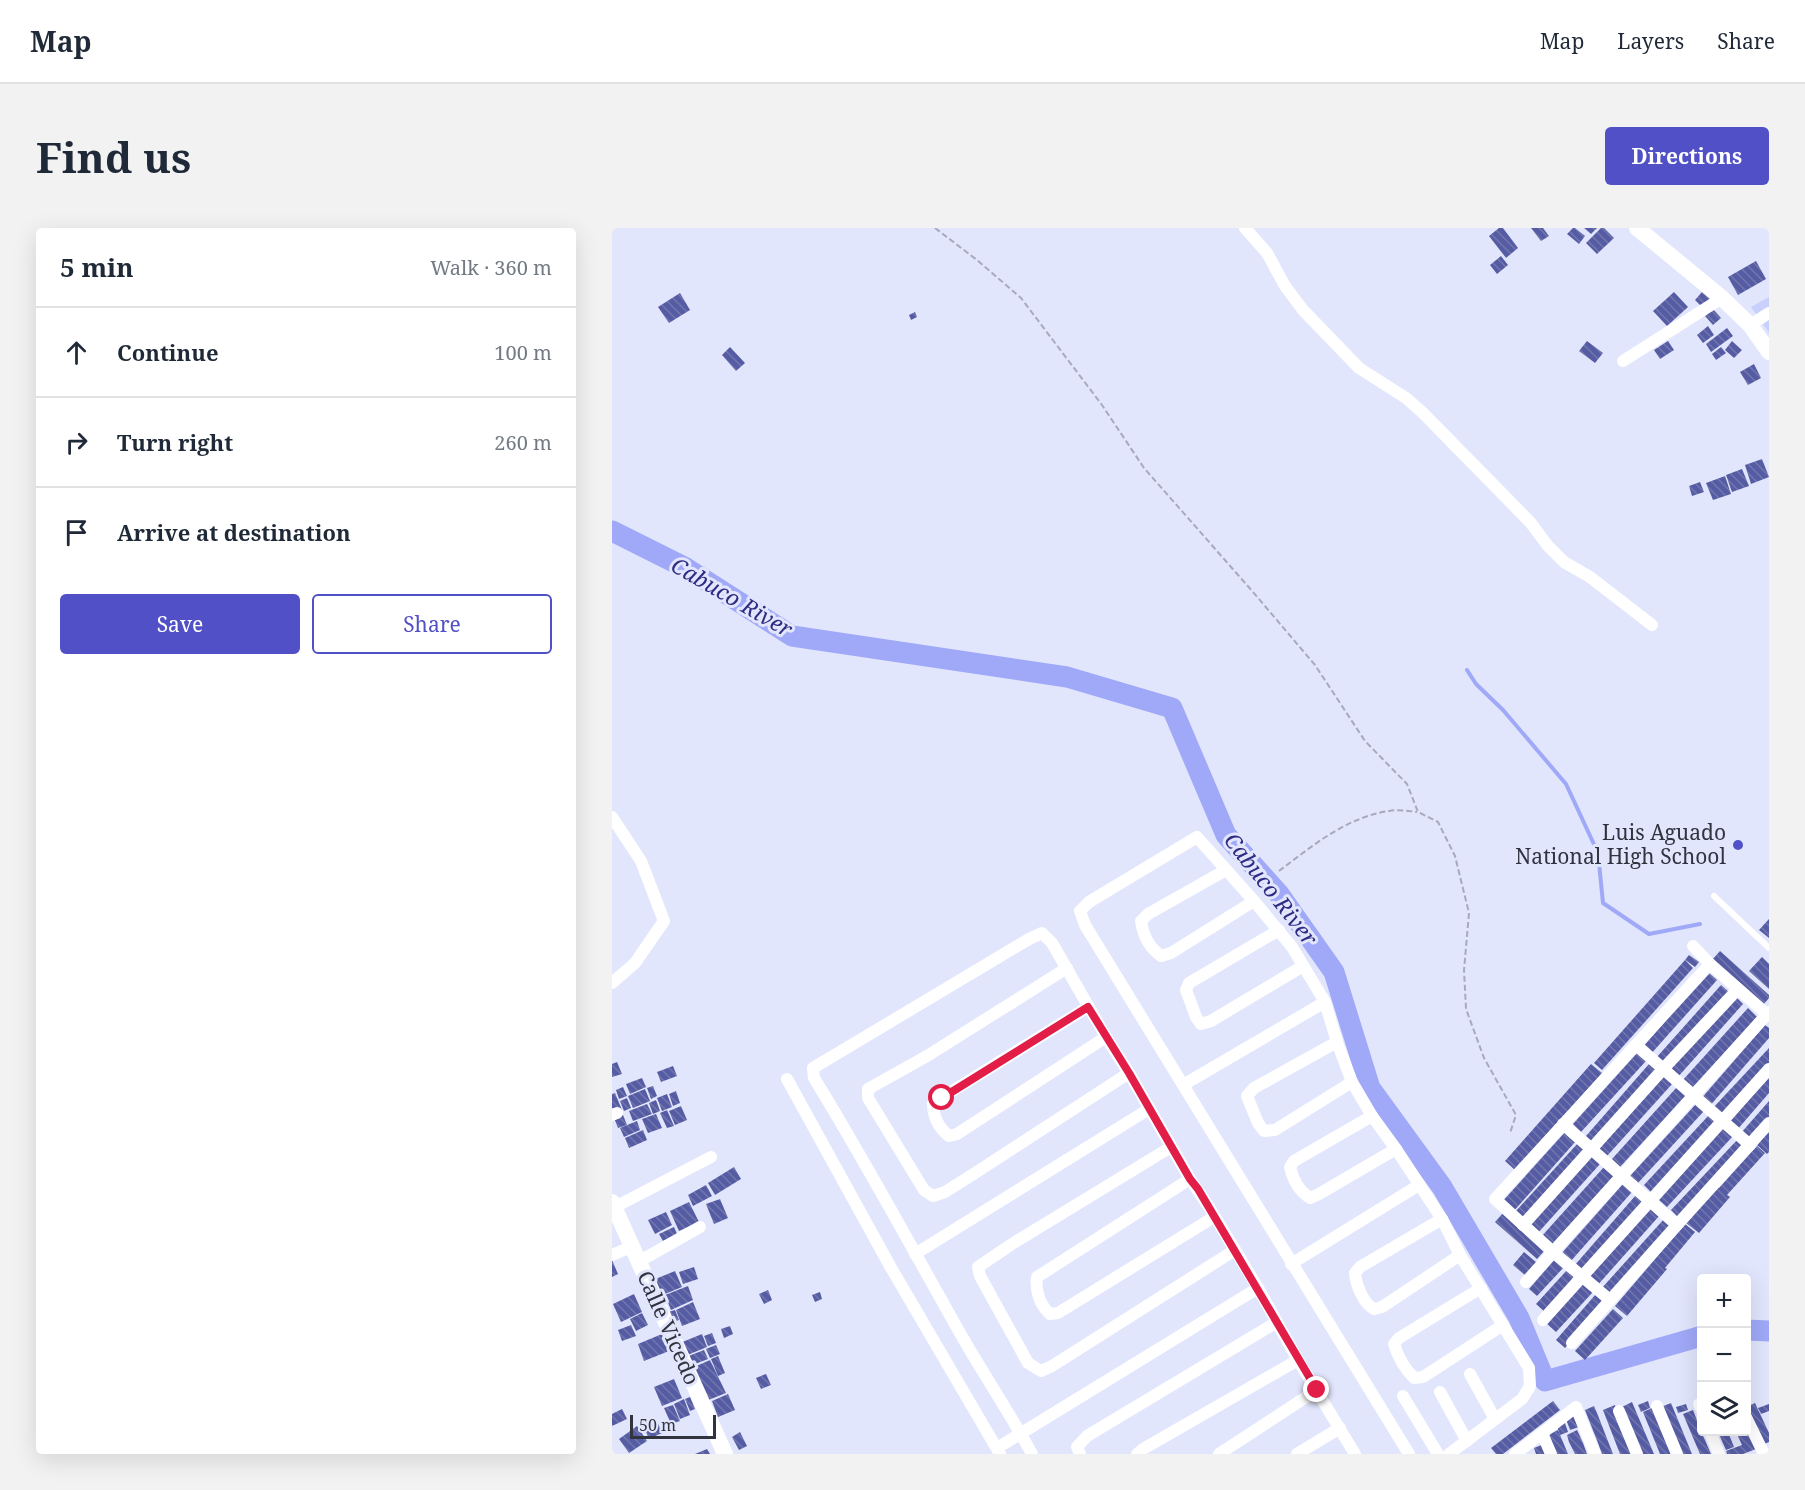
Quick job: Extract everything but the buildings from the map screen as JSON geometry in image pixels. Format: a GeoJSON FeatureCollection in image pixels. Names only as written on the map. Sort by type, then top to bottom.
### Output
{"type":"FeatureCollection","features":[{"type":"Feature","properties":{"kind":"street"},"geometry":{"type":"LineString","coordinates":[[1245,228],[1267,253],[1285,286],[1303,310],[1359,368],[1406,398],[1422,412],[1530,522],[1548,546],[1564,562],[1590,578],[1652,625]]}},
{"type":"Feature","properties":{"kind":"street"},"geometry":{"type":"LineString","coordinates":[[1637,228],[1722,298],[1750,325],[1769,352]]}},
{"type":"Feature","properties":{"kind":"street"},"geometry":{"type":"LineString","coordinates":[[1623,361],[1722,298]]}},
{"type":"Feature","properties":{"kind":"street"},"geometry":{"type":"LineString","coordinates":[[1750,325],[1769,313]]}},
{"type":"Feature","properties":{"kind":"street"},"geometry":{"type":"LineString","coordinates":[[612,817],[642,861],[664,921],[635,963],[612,983]]}},
{"type":"Feature","properties":{"kind":"street"},"geometry":{"type":"LineString","coordinates":[[1409,1454],[1084,925],[1080,911],[1089,902],[1197,837],[1292,947],[1325,1002],[1352,1082],[1372,1116],[1442,1219],[1460,1255],[1529,1368],[1530,1386],[1522,1399],[1449,1454]]}},
{"type":"Feature","properties":{"kind":"street"},"geometry":{"type":"LineString","coordinates":[[1226,870],[1148,914],[1141,921],[1142,930],[1153,950],[1161,956],[1171,953],[1254,901]]}},
{"type":"Feature","properties":{"kind":"street"},"geometry":{"type":"LineString","coordinates":[[1279,930],[1189,983],[1186,990],[1196,1017],[1201,1024],[1211,1021],[1303,966]]}},
{"type":"Feature","properties":{"kind":"street"},"geometry":{"type":"LineString","coordinates":[[1032,1454],[970,1351],[859,1152],[814,1078],[813,1068],[1042,933],[1053,943],[1088,1007],[1258,1288],[1355,1454]]}},
{"type":"Feature","properties":{"kind":"street"},"geometry":{"type":"LineString","coordinates":[[1526,1282],[1768,1014],[1737,989],[1693,946]]}},
{"type":"Feature","properties":{"kind":"street"},"geometry":{"type":"LineString","coordinates":[[1610,1300],[1495,1199],[1710,964]]}},
{"type":"Feature","properties":{"kind":"street"},"geometry":{"type":"LineString","coordinates":[[1067,968],[927,1056],[868,1089],[868,1098],[924,1190],[933,1196],[945,1192],[1129,1073]]}},
{"type":"Feature","properties":{"kind":"street"},"geometry":{"type":"LineString","coordinates":[[1523,1225],[1737,989]]}},
{"type":"Feature","properties":{"kind":"street"},"geometry":{"type":"LineString","coordinates":[[1183,1084],[1325,1002]]}},
{"type":"Feature","properties":{"kind":"street"},"geometry":{"type":"LineString","coordinates":[[1088,1007],[933,1103],[933,1112],[942,1130],[949,1136],[957,1134],[1106,1037]]}},
{"type":"Feature","properties":{"kind":"street"},"geometry":{"type":"LineString","coordinates":[[1337,1042],[1254,1088],[1247,1096],[1250,1106],[1264,1131],[1275,1130],[1352,1082]]}},
{"type":"Feature","properties":{"kind":"street"},"geometry":{"type":"LineString","coordinates":[[1636,1045],[1750,1145]]}},
{"type":"Feature","properties":{"kind":"street"},"geometry":{"type":"LineString","coordinates":[[1543,1320],[1769,1070]]}},
{"type":"Feature","properties":{"kind":"street"},"geometry":{"type":"LineString","coordinates":[[787,1079],[890,1266],[998,1451],[1021,1434],[1258,1288]]}},
{"type":"Feature","properties":{"kind":"street"},"geometry":{"type":"LineString","coordinates":[[915,1254],[1149,1109]]}},
{"type":"Feature","properties":{"kind":"street"},"geometry":{"type":"LineString","coordinates":[[1372,1116],[1294,1161],[1290,1167],[1292,1176],[1302,1193],[1310,1198],[1319,1194],[1396,1149]]}},
{"type":"Feature","properties":{"kind":"street"},"geometry":{"type":"LineString","coordinates":[[1563,1124],[1677,1225]]}},
{"type":"Feature","properties":{"kind":"street"},"geometry":{"type":"LineString","coordinates":[[1572,1343],[1769,1124]]}},
{"type":"Feature","properties":{"kind":"street"},"geometry":{"type":"LineString","coordinates":[[1171,1147],[978,1267],[980,1276],[1028,1363],[1041,1371],[1052,1366],[1235,1250]]}},
{"type":"Feature","properties":{"kind":"street"},"geometry":{"type":"LineString","coordinates":[[613,1204],[711,1156]]}},
{"type":"Feature","properties":{"kind":"street"},"geometry":{"type":"LineString","coordinates":[[1190,1179],[1037,1277],[1036,1287],[1044,1308],[1050,1314],[1058,1313],[1214,1217]]}},
{"type":"Feature","properties":{"kind":"street"},"geometry":{"type":"LineString","coordinates":[[1291,1264],[1419,1185]]}},
{"type":"Feature","properties":{"kind":"street","name":"Calle Vicedo"},"geometry":{"type":"LineString","coordinates":[[613,1204],[725,1454]]}},
{"type":"Feature","properties":{"kind":"street"},"geometry":{"type":"LineString","coordinates":[[1442,1219],[1360,1267],[1355,1273],[1356,1281],[1368,1306],[1374,1309],[1382,1307],[1460,1255]]}},
{"type":"Feature","properties":{"kind":"street"},"geometry":{"type":"LineString","coordinates":[[638,1262],[700,1227]]}},
{"type":"Feature","properties":{"kind":"street"},"geometry":{"type":"LineString","coordinates":[[612,1255],[631,1246]]}},
{"type":"Feature","properties":{"kind":"street"},"geometry":{"type":"LineString","coordinates":[[1481,1288],[1399,1338],[1394,1344],[1396,1352],[1414,1378],[1423,1377],[1503,1325]]}},
{"type":"Feature","properties":{"kind":"street"},"geometry":{"type":"LineString","coordinates":[[1080,1454],[1077,1447],[1088,1436],[1277,1322]]}},
{"type":"Feature","properties":{"kind":"street"},"geometry":{"type":"LineString","coordinates":[[1137,1454],[1298,1360]]}},
{"type":"Feature","properties":{"kind":"street"},"geometry":{"type":"LineString","coordinates":[[1470,1374],[1495,1419]]}},
{"type":"Feature","properties":{"kind":"street"},"geometry":{"type":"LineString","coordinates":[[1219,1454],[1317,1390]]}},
{"type":"Feature","properties":{"kind":"street"},"geometry":{"type":"LineString","coordinates":[[1440,1392],[1467,1441]]}},
{"type":"Feature","properties":{"kind":"street"},"geometry":{"type":"LineString","coordinates":[[1404,1396],[1438,1454]]}},
{"type":"Feature","properties":{"kind":"street"},"geometry":{"type":"LineString","coordinates":[[1515,1454],[1576,1407],[1595,1454]]}},
{"type":"Feature","properties":{"kind":"street"},"geometry":{"type":"LineString","coordinates":[[1657,1407],[1677,1454]]}},
{"type":"Feature","properties":{"kind":"street"},"geometry":{"type":"LineString","coordinates":[[1619,1411],[1637,1454]]}},
{"type":"Feature","properties":{"kind":"street"},"geometry":{"type":"LineString","coordinates":[[1751,1427],[1764,1454],[1769,1452]]}},
{"type":"Feature","properties":{"kind":"street"},"geometry":{"type":"LineString","coordinates":[[1297,1454],[1340,1428]]}},
{"type":"Feature","properties":{"kind":"street"},"geometry":{"type":"LineString","coordinates":[[1542,1433],[1551,1454]]}},
{"type":"Feature","properties":{"kind":"street"},"geometry":{"type":"LineString","coordinates":[[1712,1436],[1719,1454]]}},
{"type":"Feature","properties":{"kind":"lane"},"geometry":{"type":"LineString","coordinates":[[1714,896],[1769,947]]}},
{"type":"Feature","properties":{"kind":"path"},"geometry":{"type":"LineString","coordinates":[[935,228],[1021,298],[1102,405],[1144,468],[1315,666],[1365,741],[1407,784],[1418,812]]}},
{"type":"Feature","properties":{"kind":"path"},"geometry":{"type":"LineString","coordinates":[[1278,871],[1318,842],[1363,817],[1392,810],[1418,812],[1438,822],[1455,856],[1469,913],[1464,970],[1466,1009],[1484,1058],[1516,1114],[1510,1132]]}},
{"type":"Feature","properties":{"kind":"green space"},"geometry":{"type":"Polygon","coordinates":[[[1769,297],[1769,333],[1751,307],[1769,297]]]}},
{"type":"Feature","properties":{"kind":"waterway","name":"Cabuco River"},"geometry":{"type":"LineString","coordinates":[[612,531],[686,568],[792,636],[1067,677],[1172,708],[1226,835],[1279,894],[1334,972],[1370,1088],[1442,1187],[1519,1318],[1545,1381],[1697,1337]]}},
{"type":"Feature","properties":{"kind":"waterway"},"geometry":{"type":"LineString","coordinates":[[1467,670],[1476,684],[1503,710],[1566,784],[1598,853],[1603,903],[1649,934],[1700,924]]}},
{"type":"Feature","properties":{"kind":"waterway","name":"Cabuco River"},"geometry":{"type":"LineString","coordinates":[[1751,1330],[1769,1331]]}},
{"type":"Feature","properties":{"kind":"place","name":"Luis Aguado National High School"},"geometry":{"type":"Point","coordinates":[1738,845]}},
{"type":"Feature","properties":{"kind":"route"},"geometry":{"type":"LineString","coordinates":[[942,1098],[1088,1007],[1317,1390]]}}]}
